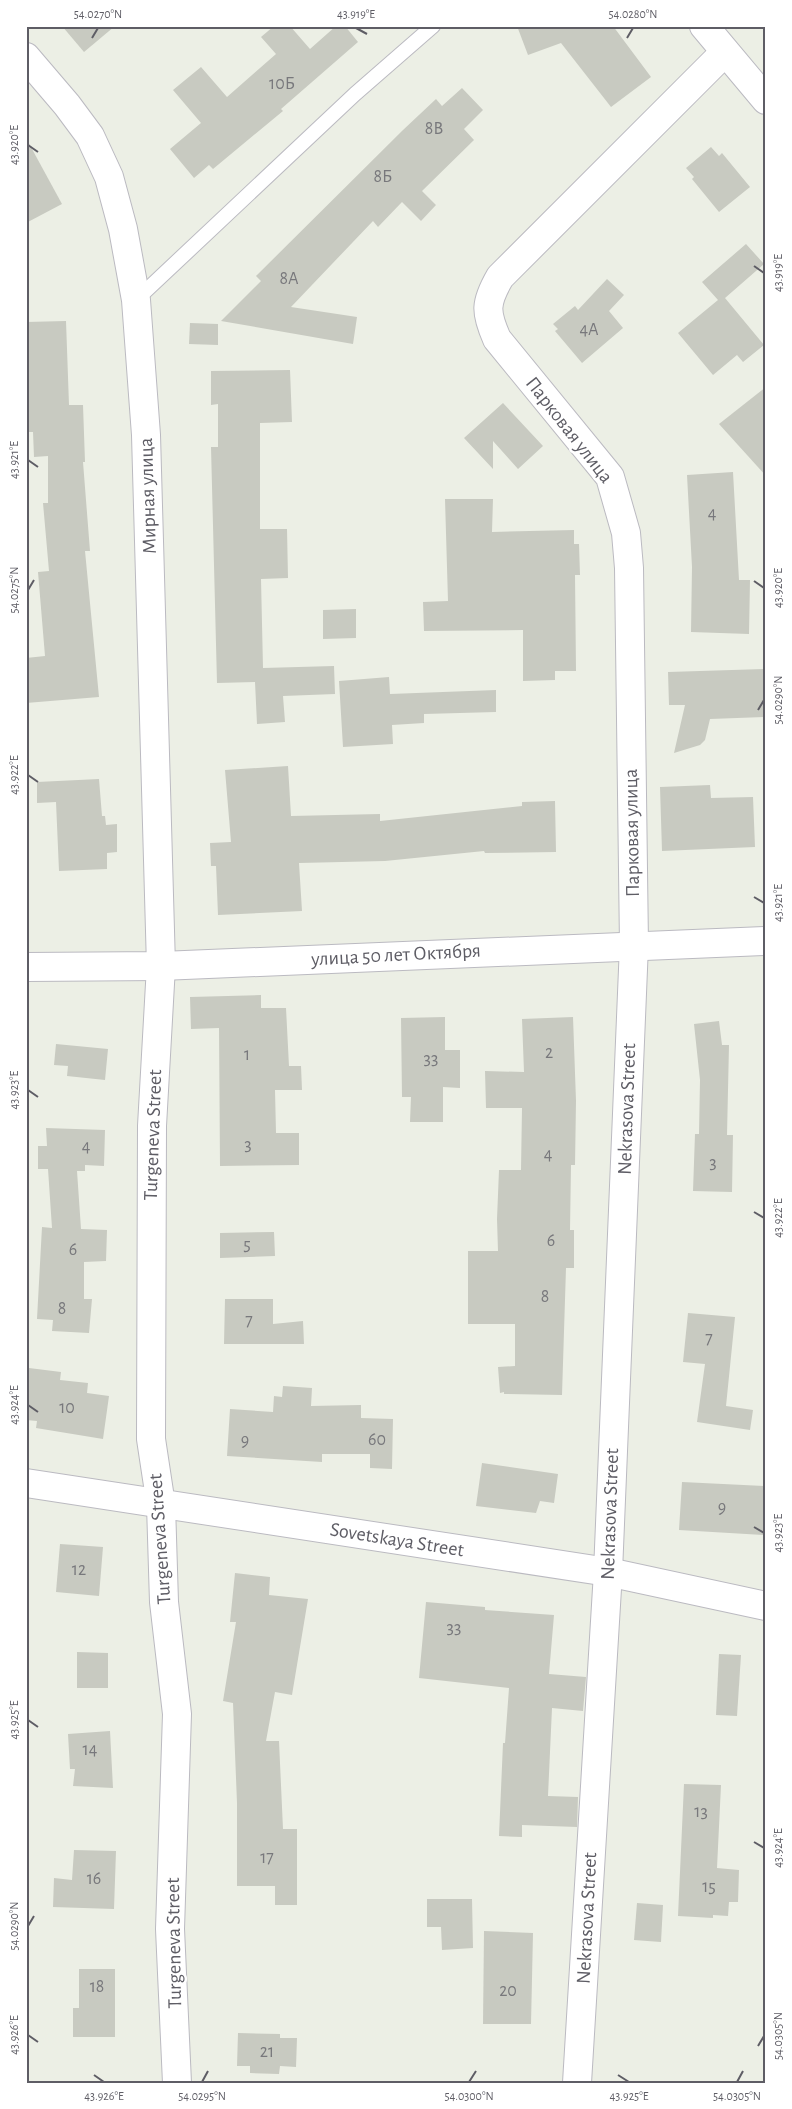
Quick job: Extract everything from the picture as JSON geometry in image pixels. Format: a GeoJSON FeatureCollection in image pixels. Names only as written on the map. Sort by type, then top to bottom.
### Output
{"type":"FeatureCollection","features":[{"type":"Feature","properties":{"kind":"street"},"geometry":{"type":"LineString","coordinates":[[704,26],[766,100]]}},
{"type":"Feature","properties":{"kind":"street","name":"Парковая улица"},"geometry":{"type":"LineString","coordinates":[[634,945],[629,568],[626,533],[610,477],[497,339],[487,318],[489,295],[500,277],[726,52]]}},
{"type":"Feature","properties":{"kind":"street","name":"Мирная улица"},"geometry":{"type":"LineString","coordinates":[[26,57],[67,105],[90,136],[109,178],[123,229],[136,300],[146,435],[161,966]]}},
{"type":"Feature","properties":{"kind":"street","name":"улица 50 лет Октября"},"geometry":{"type":"LineString","coordinates":[[26,967],[161,966],[766,941]]}},
{"type":"Feature","properties":{"kind":"street","name":"Nekrasova Street"},"geometry":{"type":"LineString","coordinates":[[577,2083],[608,1572],[634,945]]}},
{"type":"Feature","properties":{"kind":"street","name":"Turgeneva Street"},"geometry":{"type":"LineString","coordinates":[[161,966],[152,1126],[150,1439],[162,1505],[164,1602],[177,1714],[170,1929],[177,2083]]}},
{"type":"Feature","properties":{"kind":"street","name":"Sovetskaya Street"},"geometry":{"type":"LineString","coordinates":[[26,1483],[608,1572],[766,1606]]}},
{"type":"Feature","properties":{"kind":"lane"},"geometry":{"type":"LineString","coordinates":[[136,300],[355,94],[433,26]]}},
{"type":"Feature","properties":{"kind":"building"},"geometry":{"type":"Polygon","coordinates":[[[62,26],[115,26],[84,52],[62,26]]]}},
{"type":"Feature","properties":{"kind":"building"},"geometry":{"type":"Polygon","coordinates":[[[274,26],[290,26],[310,49],[336,26],[345,26],[358,42],[281,109],[283,111],[213,169],[209,165],[194,178],[170,149],[201,123],[173,90],[201,67],[227,97],[276,54],[261,37],[274,26]]]}},
{"type":"Feature","properties":{"kind":"building"},"geometry":{"type":"Polygon","coordinates":[[[517,26],[613,26],[651,77],[611,107],[561,43],[528,55],[517,26]]]}},
{"type":"Feature","properties":{"kind":"building"},"geometry":{"type":"Polygon","coordinates":[[[462,88],[483,110],[464,129],[474,140],[422,191],[436,205],[421,221],[402,202],[378,227],[373,221],[291,307],[357,317],[353,344],[221,321],[261,281],[256,276],[403,130],[436,99],[442,106],[462,88]]]}},
{"type":"Feature","properties":{"kind":"building"},"geometry":{"type":"Polygon","coordinates":[[[26,138],[62,204],[26,223],[26,138]]]}},
{"type":"Feature","properties":{"kind":"building"},"geometry":{"type":"Polygon","coordinates":[[[711,147],[719,156],[722,153],[750,187],[719,212],[692,179],[694,177],[686,168],[711,147]]]}},
{"type":"Feature","properties":{"kind":"building"},"geometry":{"type":"Polygon","coordinates":[[[746,244],[764,264],[725,298],[764,345],[743,362],[737,355],[713,375],[678,333],[718,300],[702,282],[746,244]]]}},
{"type":"Feature","properties":{"kind":"building"},"geometry":{"type":"Polygon","coordinates":[[[607,279],[624,295],[609,311],[623,328],[582,363],[555,331],[558,329],[553,324],[575,306],[578,310],[607,279]]]}},
{"type":"Feature","properties":{"kind":"building"},"geometry":{"type":"Polygon","coordinates":[[[66,321],[69,405],[83,405],[85,462],[83,462],[90,551],[85,551],[99,697],[26,703],[26,658],[45,656],[38,572],[49,571],[43,503],[48,503],[48,456],[34,457],[33,432],[26,432],[26,322],[66,321]]]}},
{"type":"Feature","properties":{"kind":"building"},"geometry":{"type":"Polygon","coordinates":[[[190,323],[218,324],[218,345],[189,344],[190,323]]]}},
{"type":"Feature","properties":{"kind":"building"},"geometry":{"type":"Polygon","coordinates":[[[290,370],[292,422],[260,423],[260,529],[287,529],[288,578],[261,579],[263,668],[334,666],[335,694],[283,696],[285,722],[257,724],[255,682],[217,683],[211,447],[218,447],[218,404],[211,405],[211,371],[290,370]]]}},
{"type":"Feature","properties":{"kind":"building"},"geometry":{"type":"Polygon","coordinates":[[[766,387],[766,476],[719,424],[766,387]]]}},
{"type":"Feature","properties":{"kind":"building"},"geometry":{"type":"Polygon","coordinates":[[[503,403],[543,446],[518,469],[493,441],[493,469],[464,438],[503,403]]]}},
{"type":"Feature","properties":{"kind":"building"},"geometry":{"type":"Polygon","coordinates":[[[733,472],[739,580],[750,580],[749,634],[691,632],[692,567],[687,475],[733,472]]]}},
{"type":"Feature","properties":{"kind":"building"},"geometry":{"type":"Polygon","coordinates":[[[445,499],[493,499],[492,532],[574,530],[574,544],[579,544],[580,575],[575,575],[576,671],[555,671],[555,680],[523,681],[523,630],[424,631],[423,602],[448,601],[445,499]]]}},
{"type":"Feature","properties":{"kind":"building"},"geometry":{"type":"Polygon","coordinates":[[[356,609],[356,638],[323,639],[323,610],[356,609]]]}},
{"type":"Feature","properties":{"kind":"building"},"geometry":{"type":"Polygon","coordinates":[[[766,669],[766,717],[710,719],[705,740],[700,745],[674,753],[685,705],[669,705],[668,672],[766,669]]]}},
{"type":"Feature","properties":{"kind":"building"},"geometry":{"type":"Polygon","coordinates":[[[389,677],[390,694],[496,690],[496,712],[424,714],[424,723],[392,725],[393,744],[343,747],[339,681],[389,677]]]}},
{"type":"Feature","properties":{"kind":"building"},"geometry":{"type":"Polygon","coordinates":[[[288,766],[291,816],[380,814],[380,821],[522,806],[522,802],[555,801],[556,852],[485,853],[484,851],[385,861],[299,863],[302,911],[218,915],[216,866],[211,866],[210,843],[231,842],[225,770],[288,766]]]}},
{"type":"Feature","properties":{"kind":"building"},"geometry":{"type":"Polygon","coordinates":[[[99,779],[102,816],[105,816],[106,825],[117,824],[117,852],[107,853],[107,869],[59,871],[56,802],[37,803],[37,782],[99,779]]]}},
{"type":"Feature","properties":{"kind":"building"},"geometry":{"type":"Polygon","coordinates":[[[710,785],[711,798],[753,797],[755,847],[662,851],[660,787],[710,785]]]}},
{"type":"Feature","properties":{"kind":"building"},"geometry":{"type":"Polygon","coordinates":[[[261,995],[261,1008],[286,1008],[289,1066],[301,1066],[302,1090],[275,1090],[276,1133],[299,1133],[299,1165],[220,1166],[219,1028],[191,1029],[190,997],[261,995]]]}},
{"type":"Feature","properties":{"kind":"building"},"geometry":{"type":"Polygon","coordinates":[[[445,1017],[445,1050],[460,1050],[460,1088],[443,1087],[443,1122],[410,1122],[411,1097],[402,1097],[401,1018],[445,1017]]]}},
{"type":"Feature","properties":{"kind":"building"},"geometry":{"type":"Polygon","coordinates":[[[573,1017],[576,1101],[575,1165],[571,1165],[570,1230],[574,1230],[574,1268],[566,1268],[562,1395],[504,1394],[504,1392],[500,1393],[498,1367],[515,1366],[515,1324],[468,1324],[468,1251],[498,1251],[499,1170],[521,1170],[522,1108],[486,1108],[485,1071],[524,1072],[522,1019],[573,1017]]]}},
{"type":"Feature","properties":{"kind":"building"},"geometry":{"type":"Polygon","coordinates":[[[719,1021],[722,1045],[729,1045],[727,1135],[733,1135],[732,1192],[693,1191],[695,1134],[699,1134],[700,1080],[694,1024],[719,1021]]]}},
{"type":"Feature","properties":{"kind":"building"},"geometry":{"type":"Polygon","coordinates":[[[56,1044],[108,1049],[105,1080],[67,1076],[68,1066],[54,1065],[56,1044]]]}},
{"type":"Feature","properties":{"kind":"building"},"geometry":{"type":"Polygon","coordinates":[[[46,1128],[105,1130],[104,1166],[85,1165],[85,1171],[77,1171],[81,1229],[107,1230],[106,1261],[84,1262],[84,1299],[92,1299],[89,1333],[52,1331],[53,1320],[37,1319],[42,1227],[52,1228],[48,1169],[38,1169],[38,1146],[47,1146],[46,1128]]]}},
{"type":"Feature","properties":{"kind":"building"},"geometry":{"type":"Polygon","coordinates":[[[274,1232],[275,1256],[220,1258],[220,1233],[274,1232]]]}},
{"type":"Feature","properties":{"kind":"building"},"geometry":{"type":"Polygon","coordinates":[[[225,1299],[273,1299],[273,1324],[303,1321],[304,1344],[224,1344],[225,1299]]]}},
{"type":"Feature","properties":{"kind":"building"},"geometry":{"type":"Polygon","coordinates":[[[688,1313],[735,1317],[726,1406],[753,1410],[750,1430],[697,1422],[705,1364],[683,1362],[688,1313]]]}},
{"type":"Feature","properties":{"kind":"building"},"geometry":{"type":"Polygon","coordinates":[[[29,1368],[61,1372],[60,1380],[88,1383],[87,1393],[109,1396],[103,1439],[36,1428],[37,1421],[26,1420],[29,1368]]]}},
{"type":"Feature","properties":{"kind":"building"},"geometry":{"type":"Polygon","coordinates":[[[283,1386],[312,1388],[311,1406],[361,1405],[361,1418],[393,1419],[392,1469],[370,1468],[370,1454],[322,1454],[322,1462],[227,1456],[230,1409],[273,1412],[274,1396],[282,1397],[283,1386]]]}},
{"type":"Feature","properties":{"kind":"building"},"geometry":{"type":"Polygon","coordinates":[[[482,1463],[558,1474],[554,1503],[540,1501],[536,1513],[476,1506],[482,1463]]]}},
{"type":"Feature","properties":{"kind":"building"},"geometry":{"type":"Polygon","coordinates":[[[682,1482],[765,1486],[763,1535],[679,1530],[682,1482]]]}},
{"type":"Feature","properties":{"kind":"building"},"geometry":{"type":"Polygon","coordinates":[[[60,1544],[103,1547],[99,1596],[56,1592],[60,1544]]]}},
{"type":"Feature","properties":{"kind":"building"},"geometry":{"type":"Polygon","coordinates":[[[235,1573],[270,1577],[269,1595],[308,1599],[292,1695],[275,1692],[266,1741],[279,1741],[283,1829],[297,1829],[297,1905],[275,1905],[275,1886],[237,1886],[237,1803],[233,1703],[223,1701],[236,1622],[230,1622],[235,1573]]]}},
{"type":"Feature","properties":{"kind":"building"},"geometry":{"type":"Polygon","coordinates":[[[426,1602],[485,1607],[485,1610],[554,1615],[549,1674],[586,1677],[583,1711],[552,1708],[548,1796],[578,1797],[577,1827],[522,1825],[522,1837],[499,1836],[503,1743],[505,1743],[509,1688],[419,1678],[426,1602]]]}},
{"type":"Feature","properties":{"kind":"building"},"geometry":{"type":"Polygon","coordinates":[[[77,1652],[108,1653],[108,1688],[77,1688],[77,1652]]]}},
{"type":"Feature","properties":{"kind":"building"},"geometry":{"type":"Polygon","coordinates":[[[719,1654],[741,1655],[737,1716],[716,1715],[719,1654]]]}},
{"type":"Feature","properties":{"kind":"building"},"geometry":{"type":"Polygon","coordinates":[[[110,1731],[113,1788],[73,1786],[75,1769],[70,1769],[68,1734],[110,1731]]]}},
{"type":"Feature","properties":{"kind":"building"},"geometry":{"type":"Polygon","coordinates":[[[684,1784],[721,1785],[717,1868],[739,1870],[738,1902],[729,1902],[728,1916],[713,1915],[713,1918],[678,1916],[684,1784]]]}},
{"type":"Feature","properties":{"kind":"building"},"geometry":{"type":"Polygon","coordinates":[[[74,1850],[116,1851],[114,1909],[53,1907],[54,1878],[72,1880],[74,1850]]]}},
{"type":"Feature","properties":{"kind":"building"},"geometry":{"type":"Polygon","coordinates":[[[427,1899],[472,1899],[473,1948],[442,1950],[441,1927],[427,1927],[427,1899]]]}},
{"type":"Feature","properties":{"kind":"building"},"geometry":{"type":"Polygon","coordinates":[[[637,1903],[663,1905],[661,1942],[634,1940],[637,1903]]]}},
{"type":"Feature","properties":{"kind":"building"},"geometry":{"type":"Polygon","coordinates":[[[484,1931],[533,1933],[531,2024],[483,2024],[484,1931]]]}},
{"type":"Feature","properties":{"kind":"building"},"geometry":{"type":"Polygon","coordinates":[[[79,1969],[115,1969],[115,2037],[73,2037],[73,2008],[79,2008],[79,1969]]]}},
{"type":"Feature","properties":{"kind":"building"},"geometry":{"type":"Polygon","coordinates":[[[238,2033],[280,2034],[280,2038],[297,2038],[296,2067],[280,2066],[279,2074],[250,2073],[250,2066],[237,2066],[238,2033]]]}}]}
